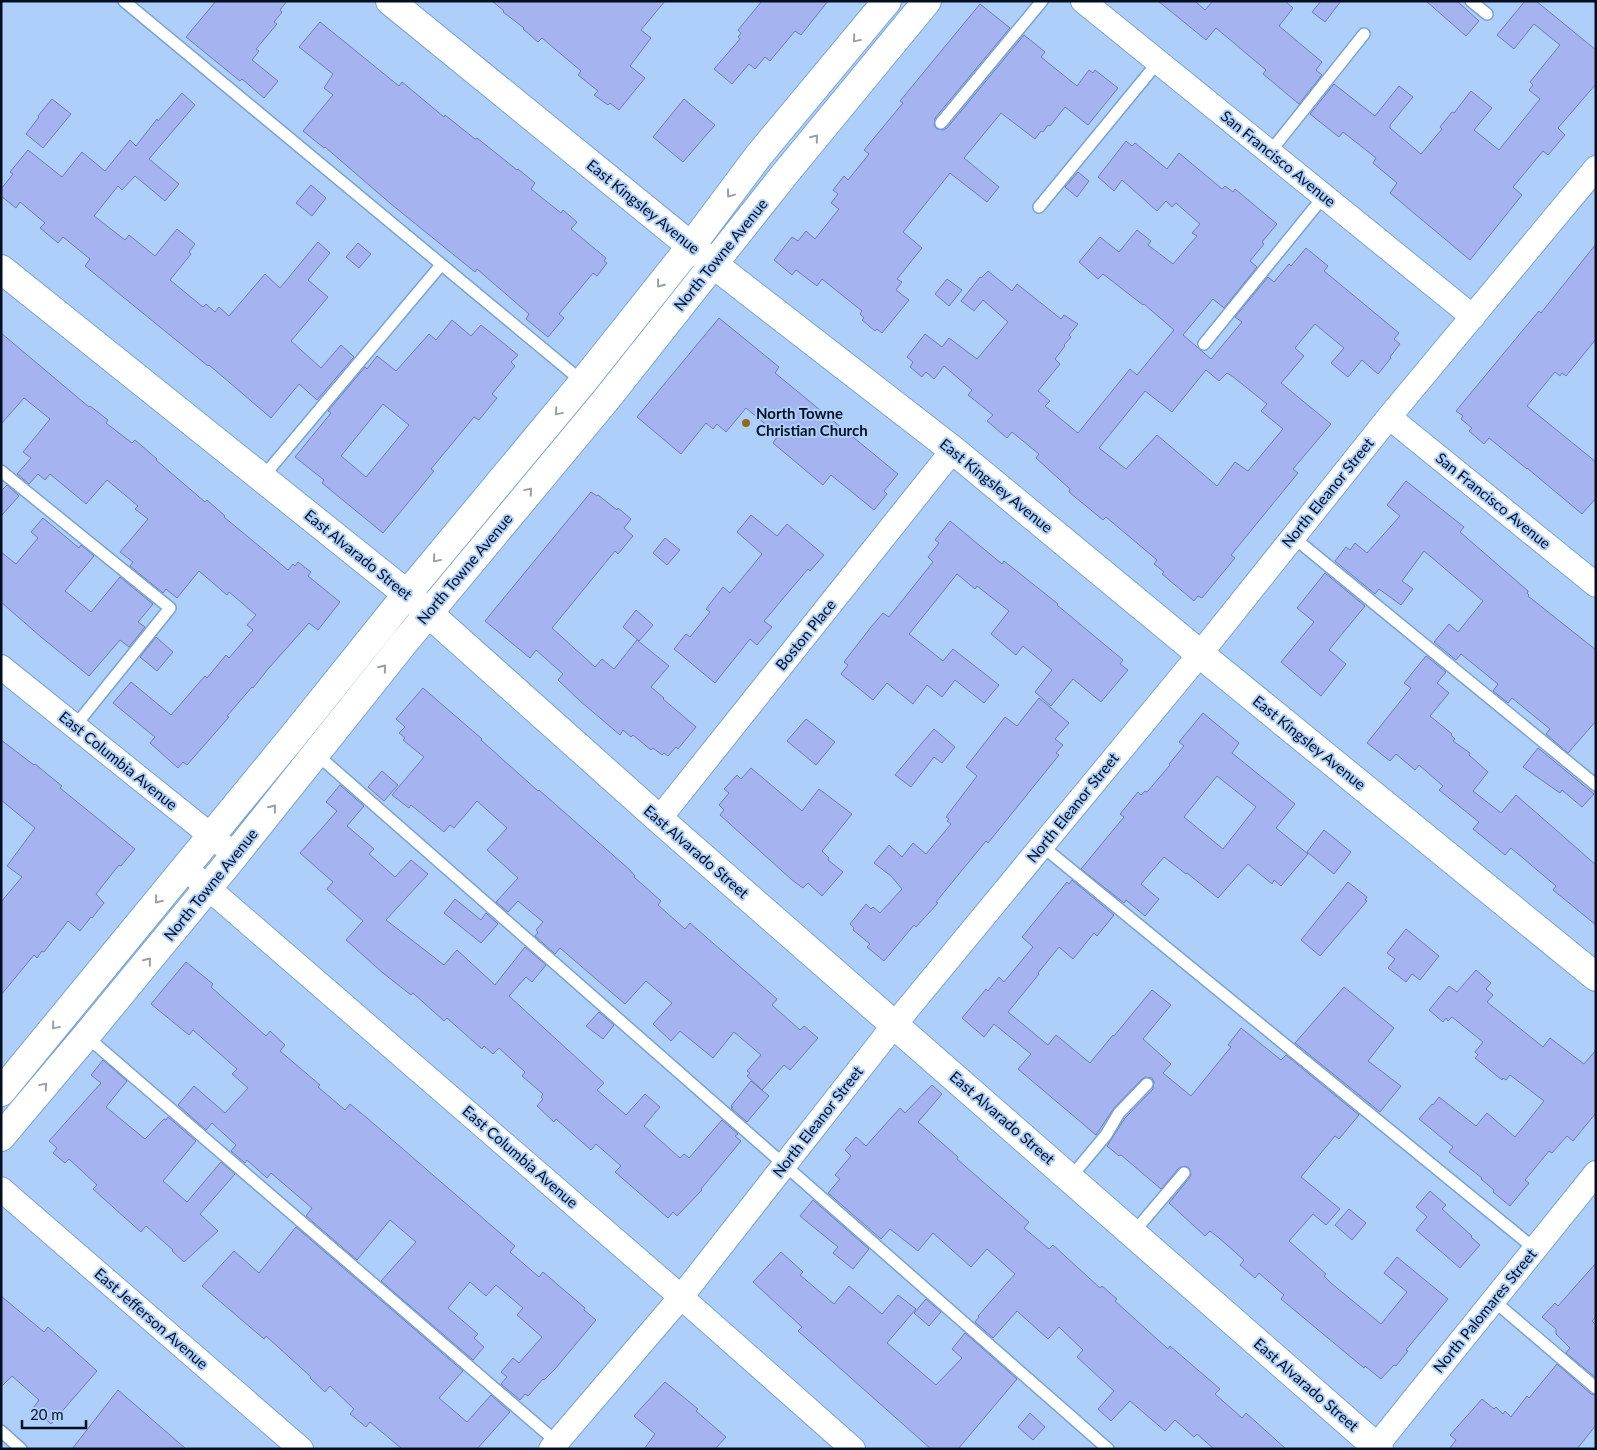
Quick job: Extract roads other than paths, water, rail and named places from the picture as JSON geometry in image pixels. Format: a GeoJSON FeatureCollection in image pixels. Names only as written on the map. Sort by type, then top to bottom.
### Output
{"type":"FeatureCollection","features":[{"type":"Feature","properties":{"kind":"street","name":"East Kingsley Avenue"},"geometry":{"type":"LineString","coordinates":[[390,1],[691,246],[953,450],[1596,977]]}},
{"type":"Feature","properties":{"kind":"street","name":"North Towne Avenue"},"geometry":{"type":"LineString","coordinates":[[1,1136],[235,856],[305,744],[407,594],[583,382],[691,246],[759,155],[888,1]]}},
{"type":"Feature","properties":{"kind":"street","name":"North Towne Avenue"},"geometry":{"type":"LineString","coordinates":[[2,1088],[211,836],[305,744],[428,613],[605,401],[784,175],[927,1]]}},
{"type":"Feature","properties":{"kind":"street","name":"San Francisco Avenue"},"geometry":{"type":"LineString","coordinates":[[1083,1],[1473,317]]}},
{"type":"Feature","properties":{"kind":"street","name":"North Eleanor Street"},"geometry":{"type":"LineString","coordinates":[[557,1447],[681,1297],[895,1024],[1200,654],[1390,417],[1594,173]]}},
{"type":"Feature","properties":{"kind":"street","name":"East Alvarado Street"},"geometry":{"type":"LineString","coordinates":[[1,269],[407,594],[659,819],[1377,1448]]}},
{"type":"Feature","properties":{"kind":"street","name":"San Francisco Avenue"},"geometry":{"type":"LineString","coordinates":[[1390,417],[1596,585]]}},
{"type":"Feature","properties":{"kind":"street","name":"Boston Place"},"geometry":{"type":"LineString","coordinates":[[659,819],[953,450]]}},
{"type":"Feature","properties":{"kind":"street","name":"East Columbia Avenue"},"geometry":{"type":"LineString","coordinates":[[1,667],[235,856]]}},
{"type":"Feature","properties":{"kind":"street","name":"East Columbia Avenue"},"geometry":{"type":"LineString","coordinates":[[185,868],[681,1297],[852,1449]]}},
{"type":"Feature","properties":{"kind":"street"},"geometry":{"type":"LineString","coordinates":[[2,1088],[25,1109]]}},
{"type":"Feature","properties":{"kind":"street","name":"North Palomares Street"},"geometry":{"type":"LineString","coordinates":[[1377,1448],[1596,1173]]}},
{"type":"Feature","properties":{"kind":"street","name":"East Jefferson Avenue"},"geometry":{"type":"LineString","coordinates":[[1,1189],[301,1449]]}},
{"type":"Feature","properties":{"kind":"lane"},"geometry":{"type":"LineString","coordinates":[[124,1],[583,382]]}},
{"type":"Feature","properties":{"kind":"lane"},"geometry":{"type":"LineString","coordinates":[[941,123],[1042,1]]}},
{"type":"Feature","properties":{"kind":"lane"},"geometry":{"type":"LineString","coordinates":[[1471,1],[1487,14]]}},
{"type":"Feature","properties":{"kind":"lane"},"geometry":{"type":"LineString","coordinates":[[1270,152],[1364,34]]}},
{"type":"Feature","properties":{"kind":"lane"},"geometry":{"type":"LineString","coordinates":[[1038,207],[1158,62]]}},
{"type":"Feature","properties":{"kind":"lane"},"geometry":{"type":"LineString","coordinates":[[1204,344],[1324,196]]}},
{"type":"Feature","properties":{"kind":"lane"},"geometry":{"type":"LineString","coordinates":[[262,478],[441,265]]}},
{"type":"Feature","properties":{"kind":"lane"},"geometry":{"type":"LineString","coordinates":[[1,470],[170,608],[75,726]]}},
{"type":"Feature","properties":{"kind":"lane"},"geometry":{"type":"LineString","coordinates":[[1293,537],[1596,785]]}},
{"type":"Feature","properties":{"kind":"lane"},"geometry":{"type":"LineString","coordinates":[[305,744],[1108,1449]]}},
{"type":"Feature","properties":{"kind":"lane"},"geometry":{"type":"LineString","coordinates":[[1042,846],[1535,1249]]}},
{"type":"Feature","properties":{"kind":"lane"},"geometry":{"type":"LineString","coordinates":[[86,1036],[557,1447]]}},
{"type":"Feature","properties":{"kind":"lane"},"geometry":{"type":"LineString","coordinates":[[1070,1178],[1106,1135],[1119,1113],[1147,1084]]}},
{"type":"Feature","properties":{"kind":"lane"},"geometry":{"type":"LineString","coordinates":[[1133,1233],[1184,1173]]}},
{"type":"Feature","properties":{"kind":"lane"},"geometry":{"type":"LineString","coordinates":[[1494,1301],[1596,1388]]}},
{"type":"Feature","properties":{"kind":"lane"},"geometry":{"type":"LineString","coordinates":[[1,1431],[22,1449]]}},
{"type":"Feature","properties":{"kind":"place","name":"North Towne Christian Church"},"geometry":{"type":"Point","coordinates":[746,423]}}]}
